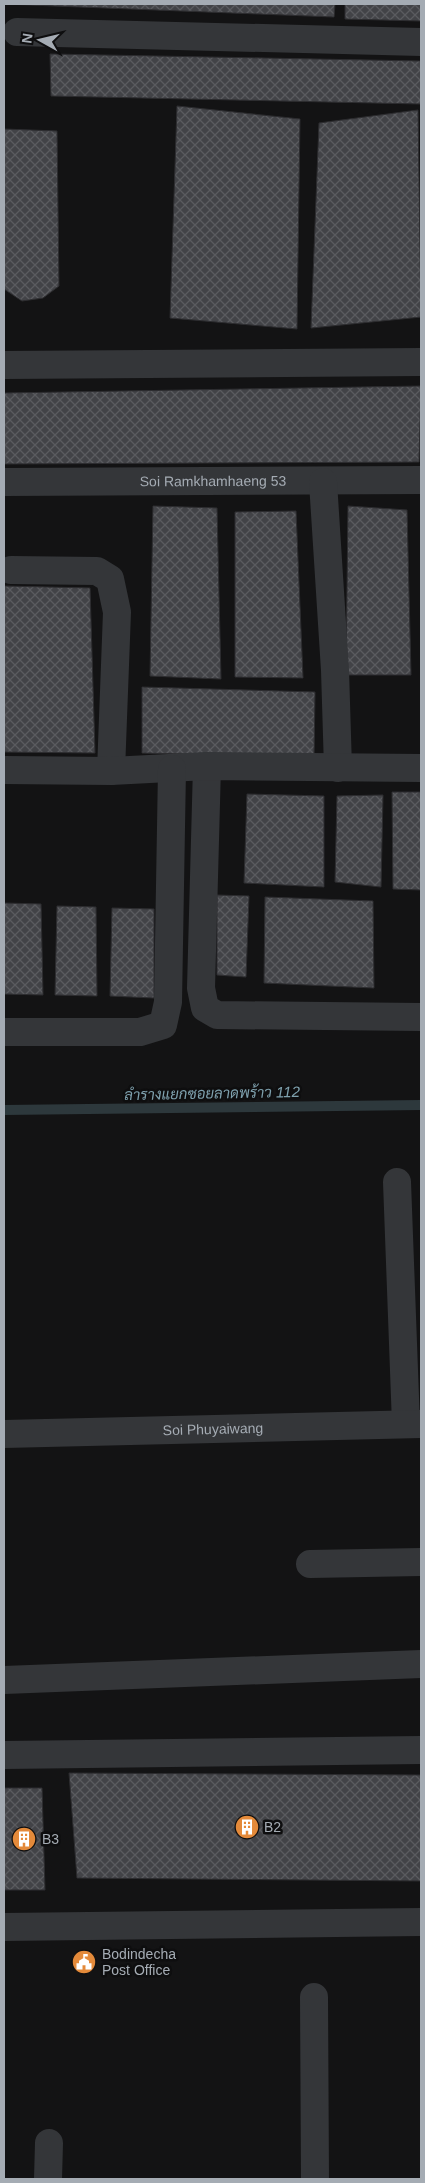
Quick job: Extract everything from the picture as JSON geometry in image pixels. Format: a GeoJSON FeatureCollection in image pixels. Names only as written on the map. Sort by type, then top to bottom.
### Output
{"type":"FeatureCollection","features":[{"type":"Feature","properties":{"kind":"street"},"geometry":{"type":"LineString","coordinates":[[17,32],[421,42]]}},
{"type":"Feature","properties":{"kind":"street"},"geometry":{"type":"LineString","coordinates":[[4,365],[421,362]]}},
{"type":"Feature","properties":{"kind":"street","name":"Soi Ramkhamhaeng 53"},"geometry":{"type":"LineString","coordinates":[[4,482],[323,482],[421,480]]}},
{"type":"Feature","properties":{"kind":"street"},"geometry":{"type":"LineString","coordinates":[[323,482],[334,660],[338,768]]}},
{"type":"Feature","properties":{"kind":"street"},"geometry":{"type":"LineString","coordinates":[[11,570],[97,571],[110,580],[117,612],[111,771]]}},
{"type":"Feature","properties":{"kind":"street"},"geometry":{"type":"LineString","coordinates":[[207,766],[201,988],[205,1008],[217,1015],[421,1017]]}},
{"type":"Feature","properties":{"kind":"street"},"geometry":{"type":"LineString","coordinates":[[4,770],[111,771],[207,766],[421,768]]}},
{"type":"Feature","properties":{"kind":"street"},"geometry":{"type":"LineString","coordinates":[[4,1032],[140,1032],[163,1025],[168,1002],[172,769]]}},
{"type":"Feature","properties":{"kind":"street"},"geometry":{"type":"LineString","coordinates":[[397,1182],[414,1424]]}},
{"type":"Feature","properties":{"kind":"street","name":"Soi Phuyaiwang"},"geometry":{"type":"LineString","coordinates":[[4,1434],[414,1424]]}},
{"type":"Feature","properties":{"kind":"street"},"geometry":{"type":"LineString","coordinates":[[310,1564],[421,1562]]}},
{"type":"Feature","properties":{"kind":"street"},"geometry":{"type":"LineString","coordinates":[[4,1680],[421,1664]]}},
{"type":"Feature","properties":{"kind":"street"},"geometry":{"type":"LineString","coordinates":[[4,1755],[421,1750]]}},
{"type":"Feature","properties":{"kind":"street"},"geometry":{"type":"LineString","coordinates":[[4,1927],[421,1922]]}},
{"type":"Feature","properties":{"kind":"street"},"geometry":{"type":"LineString","coordinates":[[314,1997],[315,2179]]}},
{"type":"Feature","properties":{"kind":"street"},"geometry":{"type":"LineString","coordinates":[[48,2179],[49,2143]]}},
{"type":"Feature","properties":{"kind":"building"},"geometry":{"type":"Polygon","coordinates":[[[4,4],[335,4],[334,17],[4,4]]]}},
{"type":"Feature","properties":{"kind":"building"},"geometry":{"type":"Polygon","coordinates":[[[345,4],[421,4],[421,21],[345,19],[345,4]]]}},
{"type":"Feature","properties":{"kind":"building"},"geometry":{"type":"Polygon","coordinates":[[[50,54],[421,61],[421,104],[51,96],[50,54]]]}},
{"type":"Feature","properties":{"kind":"building"},"geometry":{"type":"Polygon","coordinates":[[[177,106],[300,119],[297,329],[170,318],[177,106]]]}},
{"type":"Feature","properties":{"kind":"building"},"geometry":{"type":"Polygon","coordinates":[[[418,110],[421,317],[311,328],[319,123],[418,110]]]}},
{"type":"Feature","properties":{"kind":"building"},"geometry":{"type":"Polygon","coordinates":[[[4,129],[57,131],[59,286],[43,298],[22,301],[4,289],[4,129]]]}},
{"type":"Feature","properties":{"kind":"building"},"geometry":{"type":"Polygon","coordinates":[[[421,386],[419,462],[4,464],[4,393],[421,386]]]}},
{"type":"Feature","properties":{"kind":"building"},"geometry":{"type":"Polygon","coordinates":[[[153,506],[217,508],[221,679],[150,676],[153,506]]]}},
{"type":"Feature","properties":{"kind":"building"},"geometry":{"type":"Polygon","coordinates":[[[348,506],[407,510],[411,675],[346,675],[348,506]]]}},
{"type":"Feature","properties":{"kind":"building"},"geometry":{"type":"Polygon","coordinates":[[[296,511],[303,678],[235,677],[235,512],[296,511]]]}},
{"type":"Feature","properties":{"kind":"building"},"geometry":{"type":"Polygon","coordinates":[[[4,586],[90,588],[95,753],[4,752],[4,586]]]}},
{"type":"Feature","properties":{"kind":"building"},"geometry":{"type":"Polygon","coordinates":[[[142,687],[315,692],[314,757],[142,753],[142,687]]]}},
{"type":"Feature","properties":{"kind":"building"},"geometry":{"type":"Polygon","coordinates":[[[392,792],[421,792],[421,890],[393,889],[392,792]]]}},
{"type":"Feature","properties":{"kind":"building"},"geometry":{"type":"Polygon","coordinates":[[[247,794],[324,796],[324,887],[244,883],[247,794]]]}},
{"type":"Feature","properties":{"kind":"building"},"geometry":{"type":"Polygon","coordinates":[[[383,795],[381,887],[335,882],[337,796],[383,795]]]}},
{"type":"Feature","properties":{"kind":"building"},"geometry":{"type":"Polygon","coordinates":[[[217,895],[249,896],[246,977],[217,975],[217,895]]]}},
{"type":"Feature","properties":{"kind":"building"},"geometry":{"type":"Polygon","coordinates":[[[265,897],[373,901],[374,988],[264,983],[265,897]]]}},
{"type":"Feature","properties":{"kind":"building"},"geometry":{"type":"Polygon","coordinates":[[[4,903],[41,904],[43,995],[4,994],[4,903]]]}},
{"type":"Feature","properties":{"kind":"building"},"geometry":{"type":"Polygon","coordinates":[[[57,906],[96,907],[97,996],[55,995],[57,906]]]}},
{"type":"Feature","properties":{"kind":"building"},"geometry":{"type":"Polygon","coordinates":[[[112,908],[154,909],[154,998],[110,996],[112,908]]]}},
{"type":"Feature","properties":{"kind":"building","name":"B2"},"geometry":{"type":"Polygon","coordinates":[[[69,1773],[421,1775],[421,1881],[77,1878],[69,1773]]]}},
{"type":"Feature","properties":{"kind":"building","name":"B3"},"geometry":{"type":"Polygon","coordinates":[[[4,1788],[42,1788],[45,1890],[4,1890],[4,1788]]]}},
{"type":"Feature","properties":{"kind":"waterway","name":"ลำรางแยกซอยลาดพร้าว 112"},"geometry":{"type":"LineString","coordinates":[[4,1110],[421,1105]]}},
{"type":"Feature","properties":{"kind":"place","name":"B2"},"geometry":{"type":"Point","coordinates":[247,1827]}},
{"type":"Feature","properties":{"kind":"place","name":"B3"},"geometry":{"type":"Point","coordinates":[24,1839]}},
{"type":"Feature","properties":{"kind":"place","name":"Bodindecha Post Office"},"geometry":{"type":"Point","coordinates":[84,1962]}}]}
